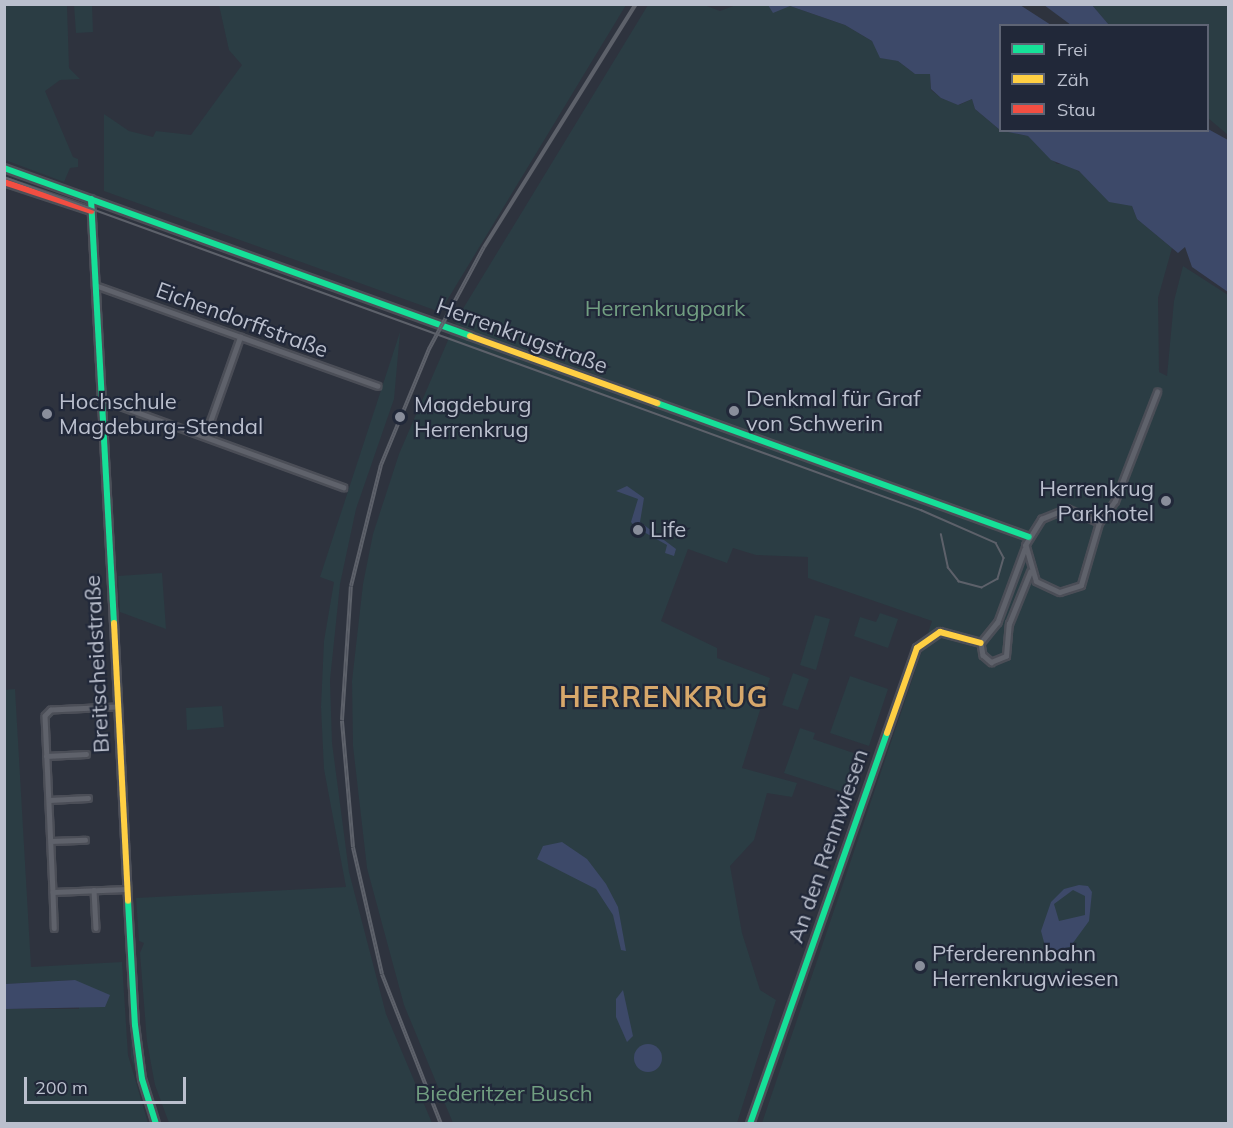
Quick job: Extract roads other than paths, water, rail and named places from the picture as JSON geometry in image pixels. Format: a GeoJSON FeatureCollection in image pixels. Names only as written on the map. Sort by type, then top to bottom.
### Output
{"type":"FeatureCollection","features":[{"type":"Feature","properties":{"kind":"street","name":"Herrenkrugstraße"},"geometry":{"type":"LineString","coordinates":[[4,168],[1029,537]]}},
{"type":"Feature","properties":{"kind":"street"},"geometry":{"type":"LineString","coordinates":[[4,182],[91,211]]}},
{"type":"Feature","properties":{"kind":"street","name":"Breitscheidstraße"},"geometry":{"type":"LineString","coordinates":[[91,199],[117,707],[138,1057],[156,1124]]}},
{"type":"Feature","properties":{"kind":"street","name":"Eichendorffstraße"},"geometry":{"type":"LineString","coordinates":[[95,285],[378,386]]}},
{"type":"Feature","properties":{"kind":"street"},"geometry":{"type":"LineString","coordinates":[[205,436],[240,337]]}},
{"type":"Feature","properties":{"kind":"street"},"geometry":{"type":"LineString","coordinates":[[1030,572],[1039,583],[1054,591],[1080,587],[1098,540],[1098,523],[1115,501],[1157,392]]}},
{"type":"Feature","properties":{"kind":"street"},"geometry":{"type":"LineString","coordinates":[[101,399],[343,487]]}},
{"type":"Feature","properties":{"kind":"street"},"geometry":{"type":"LineString","coordinates":[[1026,545],[1030,572],[1009,624],[1006,656],[989,661],[981,644],[998,622],[1026,545],[1029,537],[1042,519],[1060,510],[1098,523]]}},
{"type":"Feature","properties":{"kind":"street","name":"An den Rennwiesen"},"geometry":{"type":"LineString","coordinates":[[750,1124],[917,648],[940,632],[981,644]]}},
{"type":"Feature","properties":{"kind":"street"},"geometry":{"type":"LineString","coordinates":[[54,928],[46,756],[47,711],[117,707]]}},
{"type":"Feature","properties":{"kind":"street"},"geometry":{"type":"LineString","coordinates":[[46,756],[86,754]]}},
{"type":"Feature","properties":{"kind":"street"},"geometry":{"type":"LineString","coordinates":[[49,800],[88,798]]}},
{"type":"Feature","properties":{"kind":"street"},"geometry":{"type":"LineString","coordinates":[[51,841],[85,840]]}},
{"type":"Feature","properties":{"kind":"street"},"geometry":{"type":"LineString","coordinates":[[53,892],[127,889]]}},
{"type":"Feature","properties":{"kind":"street"},"geometry":{"type":"LineString","coordinates":[[94,890],[96,928]]}},
{"type":"Feature","properties":{"kind":"water"},"geometry":{"type":"Polygon","coordinates":[[[768,5],[1020,5],[1049,24],[999,24],[999,129],[975,109],[972,99],[958,105],[941,98],[931,89],[930,74],[915,74],[898,61],[880,58],[872,41],[845,25],[790,6],[773,13],[768,5]]]}},
{"type":"Feature","properties":{"kind":"water"},"geometry":{"type":"Polygon","coordinates":[[[1044,5],[1092,5],[1108,24],[1070,24],[1044,5]]]}},
{"type":"Feature","properties":{"kind":"water"},"geometry":{"type":"Polygon","coordinates":[[[1209,130],[1228,140],[1228,292],[1192,267],[1185,247],[1178,253],[1137,219],[1132,206],[1109,202],[1079,171],[1051,160],[1028,136],[1008,132],[1209,132],[1209,130]]]}},
{"type":"Feature","properties":{"kind":"water"},"geometry":{"type":"Polygon","coordinates":[[[627,486],[644,498],[640,522],[676,549],[674,556],[665,553],[667,545],[635,527],[631,522],[638,499],[616,491],[627,486]]]}},
{"type":"Feature","properties":{"kind":"water"},"geometry":{"type":"Polygon","coordinates":[[[562,842],[587,859],[606,884],[618,907],[626,951],[621,950],[613,915],[596,889],[537,859],[543,846],[562,842]]]}},
{"type":"Feature","properties":{"kind":"water"},"geometry":{"type":"Polygon","coordinates":[[[1079,885],[1088,886],[1092,892],[1089,921],[1070,947],[1053,951],[1045,946],[1041,931],[1051,902],[1064,889],[1079,885]],[[1073,890],[1054,904],[1059,921],[1085,915],[1085,896],[1073,890]]]}},
{"type":"Feature","properties":{"kind":"water"},"geometry":{"type":"Polygon","coordinates":[[[75,980],[110,995],[105,1007],[5,1009],[5,984],[75,980]]]}},
{"type":"Feature","properties":{"kind":"water"},"geometry":{"type":"Polygon","coordinates":[[[623,990],[633,1036],[627,1042],[616,1017],[616,999],[623,990]]]}},
{"type":"Feature","properties":{"kind":"water"},"geometry":{"type":"Polygon","coordinates":[[[648,1044],[658,1048],[662,1058],[658,1068],[648,1072],[638,1068],[634,1058],[638,1048],[648,1044]]]}},
{"type":"Feature","properties":{"kind":"tram line"},"geometry":{"type":"LineString","coordinates":[[4,177],[921,510],[996,543],[1004,558],[998,579],[982,588],[959,582],[948,568],[941,535]]}},
{"type":"Feature","properties":{"kind":"railway"},"geometry":{"type":"LineString","coordinates":[[441,1124],[382,974],[353,847],[342,720],[351,586],[381,465],[429,349],[484,247],[636,4]]}},
{"type":"Feature","properties":{"kind":"place","name":"Denkmal für Graf von Schwerin"},"geometry":{"type":"Point","coordinates":[734,411]}},
{"type":"Feature","properties":{"kind":"place","name":"Hochschule Magdeburg-Stendal"},"geometry":{"type":"Point","coordinates":[47,414]}},
{"type":"Feature","properties":{"kind":"place","name":"Magdeburg Herrenkrug"},"geometry":{"type":"Point","coordinates":[400,417]}},
{"type":"Feature","properties":{"kind":"place","name":"Herrenkrug Parkhotel"},"geometry":{"type":"Point","coordinates":[1166,501]}},
{"type":"Feature","properties":{"kind":"place","name":"Life"},"geometry":{"type":"Point","coordinates":[638,530]}},
{"type":"Feature","properties":{"kind":"place","name":"Pferderennbahn Herrenkrugwiesen"},"geometry":{"type":"Point","coordinates":[920,966]}},
{"type":"Feature","properties":{"kind":"district","name":"HERRENKRUG"},"geometry":{"type":"Point","coordinates":[664,697]}},
{"type":"Feature","properties":{"kind":"park label","name":"Herrenkrugpark"},"geometry":{"type":"Point","coordinates":[665,309]}},
{"type":"Feature","properties":{"kind":"park label","name":"Biederitzer Busch"},"geometry":{"type":"Point","coordinates":[504,1094]}}]}
